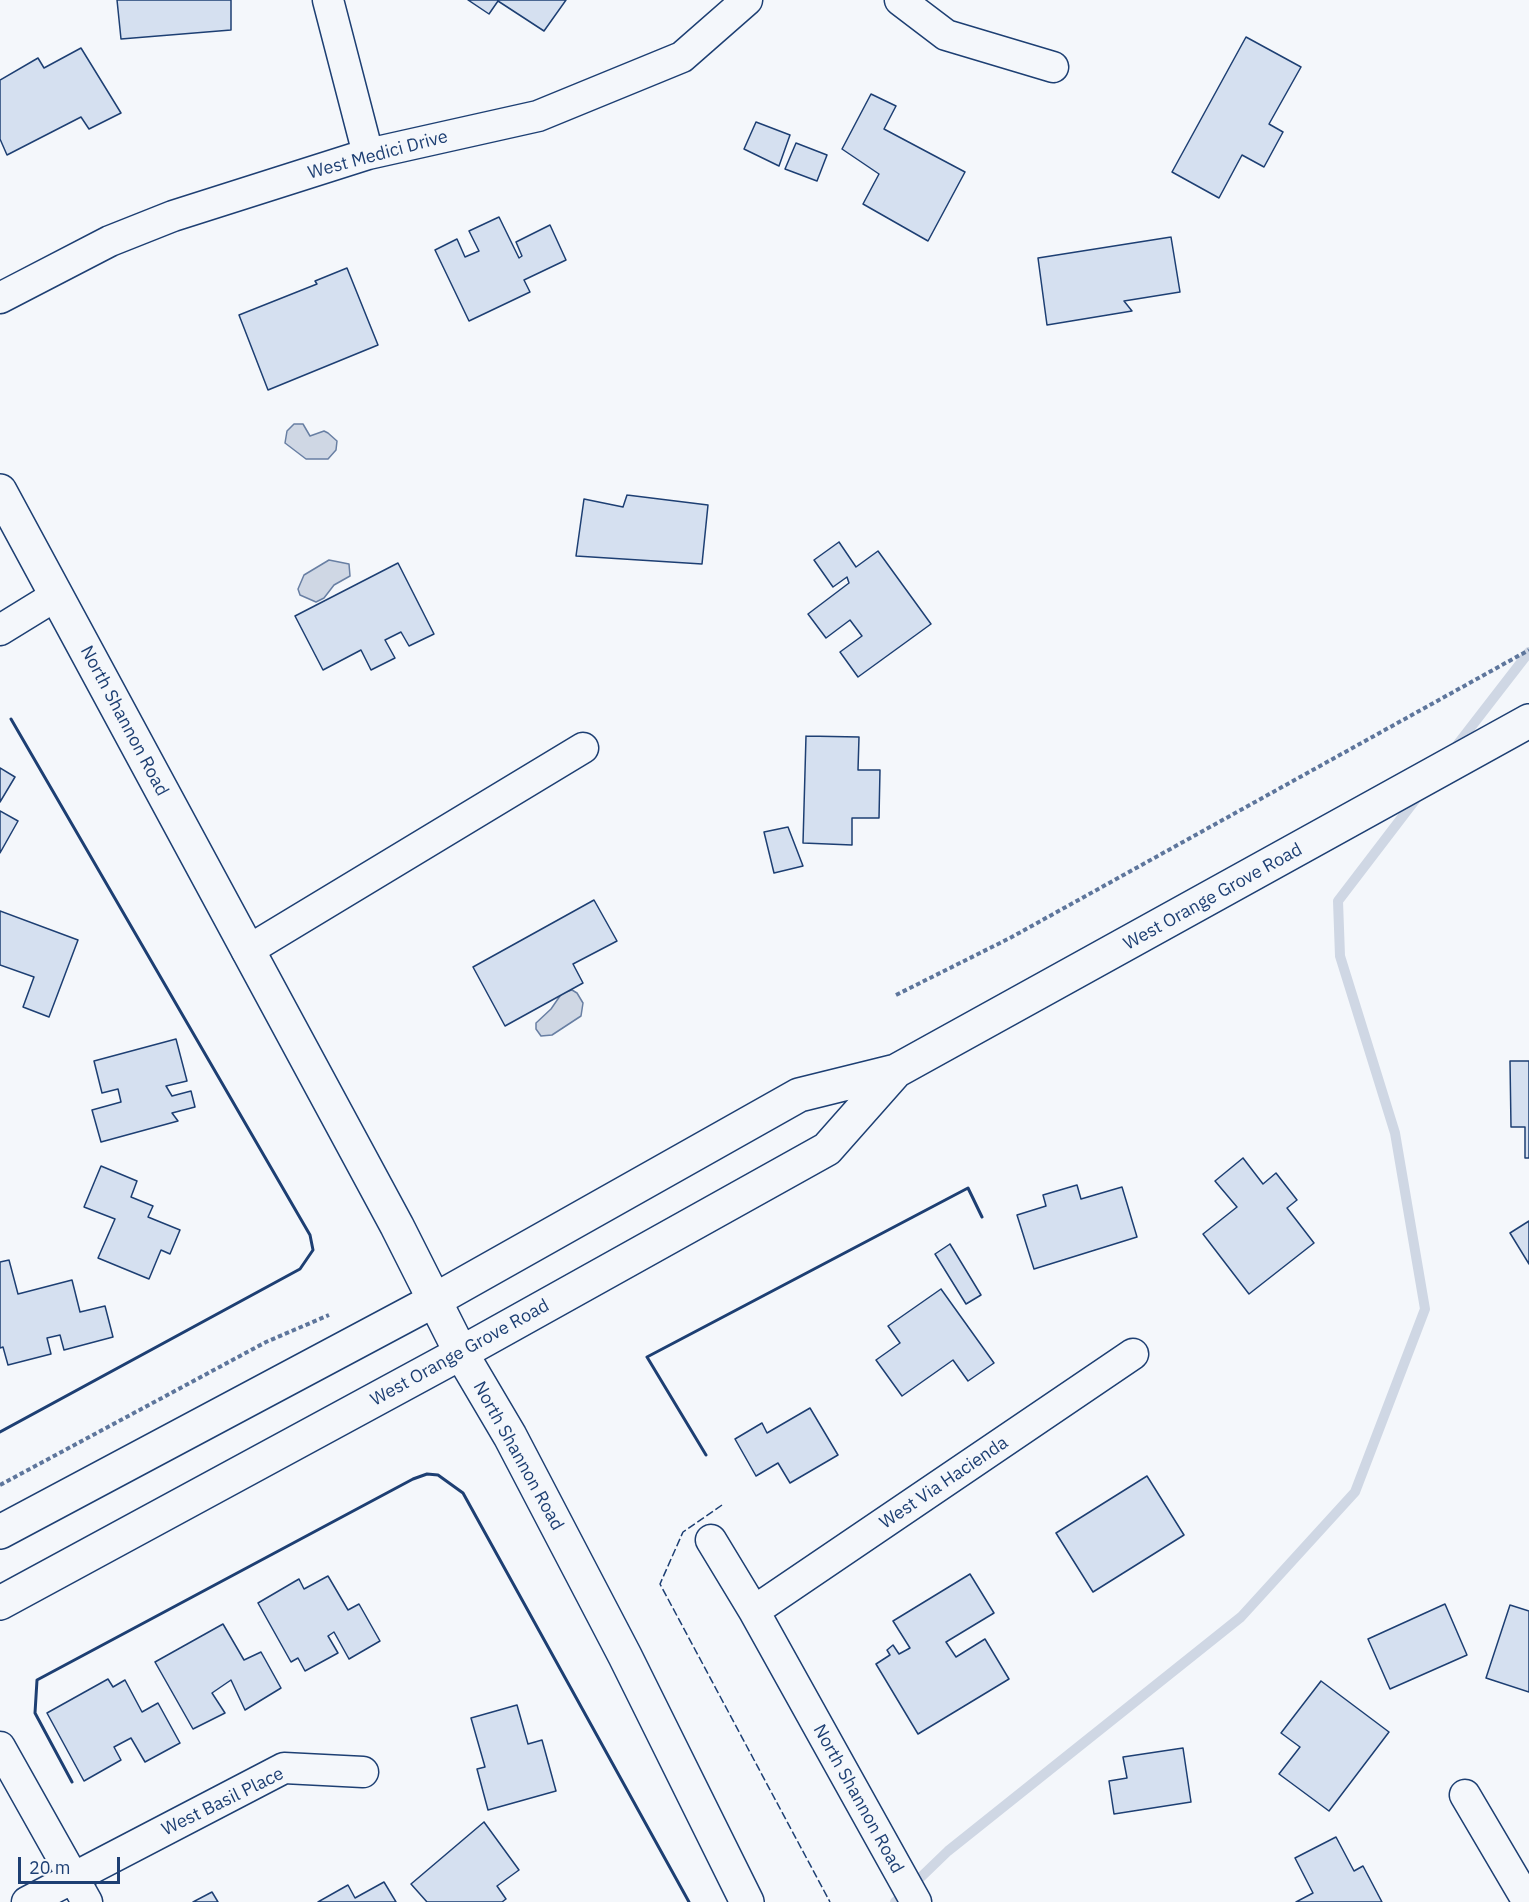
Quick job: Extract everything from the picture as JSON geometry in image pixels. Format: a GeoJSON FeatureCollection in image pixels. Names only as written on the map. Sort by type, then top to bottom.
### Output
{"type":"FeatureCollection","features":[{"type":"Feature","properties":{"kind":"main road","name":"North Shannon Road"},"geometry":{"type":"LineString","coordinates":[[0,491],[435,1300],[461,1353],[510,1436],[626,1656],[747,1902]]}},
{"type":"Feature","properties":{"kind":"main road","name":"West Orange Grove Road"},"geometry":{"type":"LineString","coordinates":[[0,1532],[435,1300],[799,1095],[896,1071],[1529,721]]}},
{"type":"Feature","properties":{"kind":"main road","name":"West Orange Grove Road"},"geometry":{"type":"LineString","coordinates":[[0,1603],[461,1353],[827,1149],[896,1071]]}},
{"type":"Feature","properties":{"kind":"street"},"geometry":{"type":"LineString","coordinates":[[328,0],[368,154]]}},
{"type":"Feature","properties":{"kind":"street","name":"West Medici Drive"},"geometry":{"type":"LineString","coordinates":[[0,298],[110,241],[172,216],[368,154],[538,116],[682,57],[747,0]]}},
{"type":"Feature","properties":{"kind":"street"},"geometry":{"type":"LineString","coordinates":[[900,0],[946,35],[1053,67]]}},
{"type":"Feature","properties":{"kind":"street"},"geometry":{"type":"LineString","coordinates":[[0,630],[57,596]]}},
{"type":"Feature","properties":{"kind":"street"},"geometry":{"type":"LineString","coordinates":[[247,951],[583,748]]}},
{"type":"Feature","properties":{"kind":"street","name":"West Via Hacienda"},"geometry":{"type":"LineString","coordinates":[[754,1611],[1133,1354]]}},
{"type":"Feature","properties":{"kind":"street","name":"North Shannon Road"},"geometry":{"type":"LineString","coordinates":[[711,1540],[754,1611],[916,1902]]}},
{"type":"Feature","properties":{"kind":"street"},"geometry":{"type":"LineString","coordinates":[[0,1747],[80,1889]]}},
{"type":"Feature","properties":{"kind":"street","name":"West Basil Place"},"geometry":{"type":"LineString","coordinates":[[27,1902],[80,1889],[284,1768],[363,1772]]}},
{"type":"Feature","properties":{"kind":"street"},"geometry":{"type":"LineString","coordinates":[[1465,1795],[1528,1902]]}},
{"type":"Feature","properties":{"kind":"path"},"geometry":{"type":"LineString","coordinates":[[896,995],[1010,938],[1529,650]]}},
{"type":"Feature","properties":{"kind":"path"},"geometry":{"type":"LineString","coordinates":[[0,1485],[266,1342],[328,1315]]}},
{"type":"Feature","properties":{"kind":"shaded area"},"geometry":{"type":"Polygon","coordinates":[[[294,424],[303,424],[310,436],[324,431],[328,433],[337,441],[336,450],[328,459],[306,459],[285,443],[287,431],[294,424]]]}},
{"type":"Feature","properties":{"kind":"shaded area"},"geometry":{"type":"Polygon","coordinates":[[[329,560],[349,564],[350,576],[334,585],[324,598],[316,602],[300,595],[298,589],[304,575],[329,560]]]}},
{"type":"Feature","properties":{"kind":"shaded area"},"geometry":{"type":"Polygon","coordinates":[[[572,990],[577,993],[583,1003],[581,1016],[552,1035],[541,1036],[536,1029],[536,1023],[551,1009],[562,993],[572,990]]]}},
{"type":"Feature","properties":{"kind":"building"},"geometry":{"type":"Polygon","coordinates":[[[117,0],[231,0],[231,30],[121,39],[117,0]]]}},
{"type":"Feature","properties":{"kind":"building"},"geometry":{"type":"Polygon","coordinates":[[[468,0],[566,0],[544,31],[498,1],[489,14],[468,0]]]}},
{"type":"Feature","properties":{"kind":"building"},"geometry":{"type":"Polygon","coordinates":[[[1246,37],[1301,67],[1269,124],[1283,132],[1264,167],[1242,155],[1219,198],[1172,172],[1246,37]]]}},
{"type":"Feature","properties":{"kind":"building"},"geometry":{"type":"Polygon","coordinates":[[[81,48],[121,113],[89,129],[81,117],[7,155],[0,139],[0,80],[38,58],[44,68],[81,48]]]}},
{"type":"Feature","properties":{"kind":"building"},"geometry":{"type":"Polygon","coordinates":[[[871,94],[896,106],[884,129],[965,172],[928,241],[863,204],[879,174],[842,149],[871,94]]]}},
{"type":"Feature","properties":{"kind":"building"},"geometry":{"type":"Polygon","coordinates":[[[756,122],[790,135],[779,166],[744,149],[756,122]]]}},
{"type":"Feature","properties":{"kind":"building"},"geometry":{"type":"Polygon","coordinates":[[[796,143],[827,155],[817,181],[785,169],[796,143]]]}},
{"type":"Feature","properties":{"kind":"building"},"geometry":{"type":"Polygon","coordinates":[[[499,217],[519,258],[522,256],[516,242],[550,225],[566,260],[524,280],[530,292],[469,321],[435,250],[457,239],[465,257],[479,251],[469,231],[499,217]]]}},
{"type":"Feature","properties":{"kind":"building"},"geometry":{"type":"Polygon","coordinates":[[[1171,237],[1180,292],[1124,301],[1132,311],[1047,325],[1038,258],[1171,237]]]}},
{"type":"Feature","properties":{"kind":"building"},"geometry":{"type":"Polygon","coordinates":[[[347,268],[378,345],[268,390],[239,315],[317,284],[315,281],[347,268]]]}},
{"type":"Feature","properties":{"kind":"building"},"geometry":{"type":"Polygon","coordinates":[[[627,495],[708,505],[702,564],[576,556],[584,499],[623,507],[627,495]]]}},
{"type":"Feature","properties":{"kind":"building"},"geometry":{"type":"Polygon","coordinates":[[[839,542],[856,567],[878,551],[931,624],[858,677],[840,652],[862,636],[850,620],[826,638],[808,614],[849,583],[847,577],[833,587],[814,560],[839,542]]]}},
{"type":"Feature","properties":{"kind":"building"},"geometry":{"type":"Polygon","coordinates":[[[398,563],[434,634],[409,646],[401,632],[385,640],[395,658],[371,670],[361,650],[323,670],[295,616],[398,563]]]}},
{"type":"Feature","properties":{"kind":"building"},"geometry":{"type":"Polygon","coordinates":[[[806,736],[859,737],[858,770],[880,770],[879,818],[852,818],[852,845],[803,843],[806,736]]]}},
{"type":"Feature","properties":{"kind":"building"},"geometry":{"type":"Polygon","coordinates":[[[0,768],[15,777],[0,802],[0,768]]]}},
{"type":"Feature","properties":{"kind":"building"},"geometry":{"type":"Polygon","coordinates":[[[0,811],[18,821],[0,853],[0,811]]]}},
{"type":"Feature","properties":{"kind":"building"},"geometry":{"type":"Polygon","coordinates":[[[788,827],[803,866],[774,873],[764,832],[788,827]]]}},
{"type":"Feature","properties":{"kind":"building"},"geometry":{"type":"Polygon","coordinates":[[[594,900],[617,941],[573,964],[583,983],[505,1026],[473,967],[594,900]]]}},
{"type":"Feature","properties":{"kind":"building"},"geometry":{"type":"Polygon","coordinates":[[[0,911],[78,940],[49,1017],[23,1007],[34,977],[0,965],[0,911]]]}},
{"type":"Feature","properties":{"kind":"building"},"geometry":{"type":"Polygon","coordinates":[[[176,1039],[187,1081],[166,1086],[172,1096],[191,1091],[195,1107],[172,1113],[178,1121],[101,1142],[92,1110],[121,1102],[118,1089],[102,1093],[94,1061],[176,1039]]]}},
{"type":"Feature","properties":{"kind":"building"},"geometry":{"type":"Polygon","coordinates":[[[1510,1061],[1529,1061],[1529,1158],[1525,1158],[1525,1127],[1511,1127],[1510,1061]]]}},
{"type":"Feature","properties":{"kind":"building"},"geometry":{"type":"Polygon","coordinates":[[[1243,1158],[1263,1184],[1276,1173],[1297,1200],[1287,1208],[1314,1243],[1249,1294],[1203,1234],[1237,1207],[1215,1181],[1243,1158]]]}},
{"type":"Feature","properties":{"kind":"building"},"geometry":{"type":"Polygon","coordinates":[[[101,1166],[137,1181],[131,1197],[153,1206],[148,1217],[180,1230],[170,1254],[161,1250],[149,1279],[98,1258],[115,1219],[84,1207],[101,1166]]]}},
{"type":"Feature","properties":{"kind":"building"},"geometry":{"type":"Polygon","coordinates":[[[1077,1185],[1081,1199],[1122,1187],[1137,1237],[1034,1269],[1017,1215],[1046,1206],[1043,1195],[1077,1185]]]}},
{"type":"Feature","properties":{"kind":"building"},"geometry":{"type":"Polygon","coordinates":[[[1529,1221],[1529,1264],[1510,1233],[1529,1221]]]}},
{"type":"Feature","properties":{"kind":"building"},"geometry":{"type":"Polygon","coordinates":[[[950,1244],[981,1295],[966,1304],[935,1254],[950,1244]]]}},
{"type":"Feature","properties":{"kind":"building"},"geometry":{"type":"Polygon","coordinates":[[[9,1260],[18,1294],[72,1280],[80,1312],[105,1306],[113,1337],[64,1350],[60,1335],[47,1338],[51,1354],[8,1365],[3,1347],[0,1348],[0,1262],[9,1260]]]}},
{"type":"Feature","properties":{"kind":"building"},"geometry":{"type":"Polygon","coordinates":[[[941,1289],[994,1363],[968,1381],[953,1360],[902,1396],[876,1360],[900,1343],[888,1326],[941,1289]]]}},
{"type":"Feature","properties":{"kind":"building"},"geometry":{"type":"Polygon","coordinates":[[[810,1408],[838,1455],[790,1483],[778,1463],[756,1476],[735,1439],[762,1423],[767,1433],[810,1408]]]}},
{"type":"Feature","properties":{"kind":"building"},"geometry":{"type":"Polygon","coordinates":[[[1147,1476],[1184,1535],[1093,1592],[1056,1533],[1147,1476]]]}},
{"type":"Feature","properties":{"kind":"building"},"geometry":{"type":"Polygon","coordinates":[[[970,1574],[994,1613],[946,1642],[956,1657],[985,1639],[1009,1679],[918,1734],[876,1664],[890,1655],[887,1650],[893,1645],[899,1654],[910,1648],[893,1621],[970,1574]]]}},
{"type":"Feature","properties":{"kind":"building"},"geometry":{"type":"Polygon","coordinates":[[[328,1576],[348,1610],[359,1604],[380,1641],[349,1659],[334,1632],[328,1636],[338,1653],[305,1671],[298,1658],[291,1662],[258,1603],[299,1579],[304,1589],[328,1576]]]}},
{"type":"Feature","properties":{"kind":"building"},"geometry":{"type":"Polygon","coordinates":[[[1445,1604],[1467,1655],[1390,1689],[1368,1639],[1445,1604]]]}},
{"type":"Feature","properties":{"kind":"building"},"geometry":{"type":"Polygon","coordinates":[[[1510,1605],[1529,1611],[1529,1692],[1486,1678],[1510,1605]]]}},
{"type":"Feature","properties":{"kind":"building"},"geometry":{"type":"Polygon","coordinates":[[[223,1624],[244,1660],[261,1652],[281,1688],[245,1710],[231,1680],[212,1693],[225,1713],[193,1729],[155,1662],[223,1624]]]}},
{"type":"Feature","properties":{"kind":"building"},"geometry":{"type":"Polygon","coordinates":[[[108,1679],[113,1687],[125,1680],[142,1712],[158,1703],[180,1743],[145,1762],[131,1738],[114,1747],[121,1760],[84,1781],[47,1713],[108,1679]]]}},
{"type":"Feature","properties":{"kind":"building"},"geometry":{"type":"Polygon","coordinates":[[[1321,1681],[1389,1732],[1329,1811],[1279,1774],[1300,1747],[1281,1733],[1321,1681]]]}},
{"type":"Feature","properties":{"kind":"building"},"geometry":{"type":"Polygon","coordinates":[[[517,1705],[528,1744],[542,1740],[556,1791],[488,1810],[477,1769],[485,1767],[471,1718],[517,1705]]]}},
{"type":"Feature","properties":{"kind":"building"},"geometry":{"type":"Polygon","coordinates":[[[1183,1748],[1191,1802],[1114,1814],[1109,1781],[1127,1778],[1123,1757],[1183,1748]]]}},
{"type":"Feature","properties":{"kind":"building"},"geometry":{"type":"Polygon","coordinates":[[[484,1822],[519,1870],[497,1886],[506,1899],[502,1902],[427,1902],[411,1884],[484,1822]]]}},
{"type":"Feature","properties":{"kind":"building"},"geometry":{"type":"Polygon","coordinates":[[[1336,1837],[1354,1871],[1363,1866],[1382,1902],[1296,1902],[1313,1893],[1295,1858],[1336,1837]]]}},
{"type":"Feature","properties":{"kind":"building"},"geometry":{"type":"Polygon","coordinates":[[[384,1882],[396,1902],[318,1902],[348,1885],[355,1898],[384,1882]]]}},
{"type":"Feature","properties":{"kind":"building"},"geometry":{"type":"Polygon","coordinates":[[[212,1892],[218,1902],[193,1902],[212,1892]]]}},
{"type":"Feature","properties":{"kind":"waterway"},"geometry":{"type":"LineString","coordinates":[[1454,749],[1529,652]]}},
{"type":"Feature","properties":{"kind":"waterway"},"geometry":{"type":"LineString","coordinates":[[895,1902],[948,1851],[1241,1617],[1355,1492],[1425,1309],[1395,1133],[1340,956],[1338,901],[1419,795]]}},
{"type":"Feature","properties":{"kind":"fence"},"geometry":{"type":"LineString","coordinates":[[722,1505],[683,1532],[660,1584],[830,1902]]}},
{"type":"Feature","properties":{"kind":"wall"},"geometry":{"type":"LineString","coordinates":[[0,1432],[300,1269],[313,1250],[310,1235],[11,719]]}},
{"type":"Feature","properties":{"kind":"wall"},"geometry":{"type":"LineString","coordinates":[[706,1455],[647,1357],[968,1188],[982,1217]]}},
{"type":"Feature","properties":{"kind":"wall"},"geometry":{"type":"LineString","coordinates":[[72,1782],[35,1713],[37,1680],[413,1479],[427,1474],[438,1475],[463,1493],[689,1902]]}}]}
